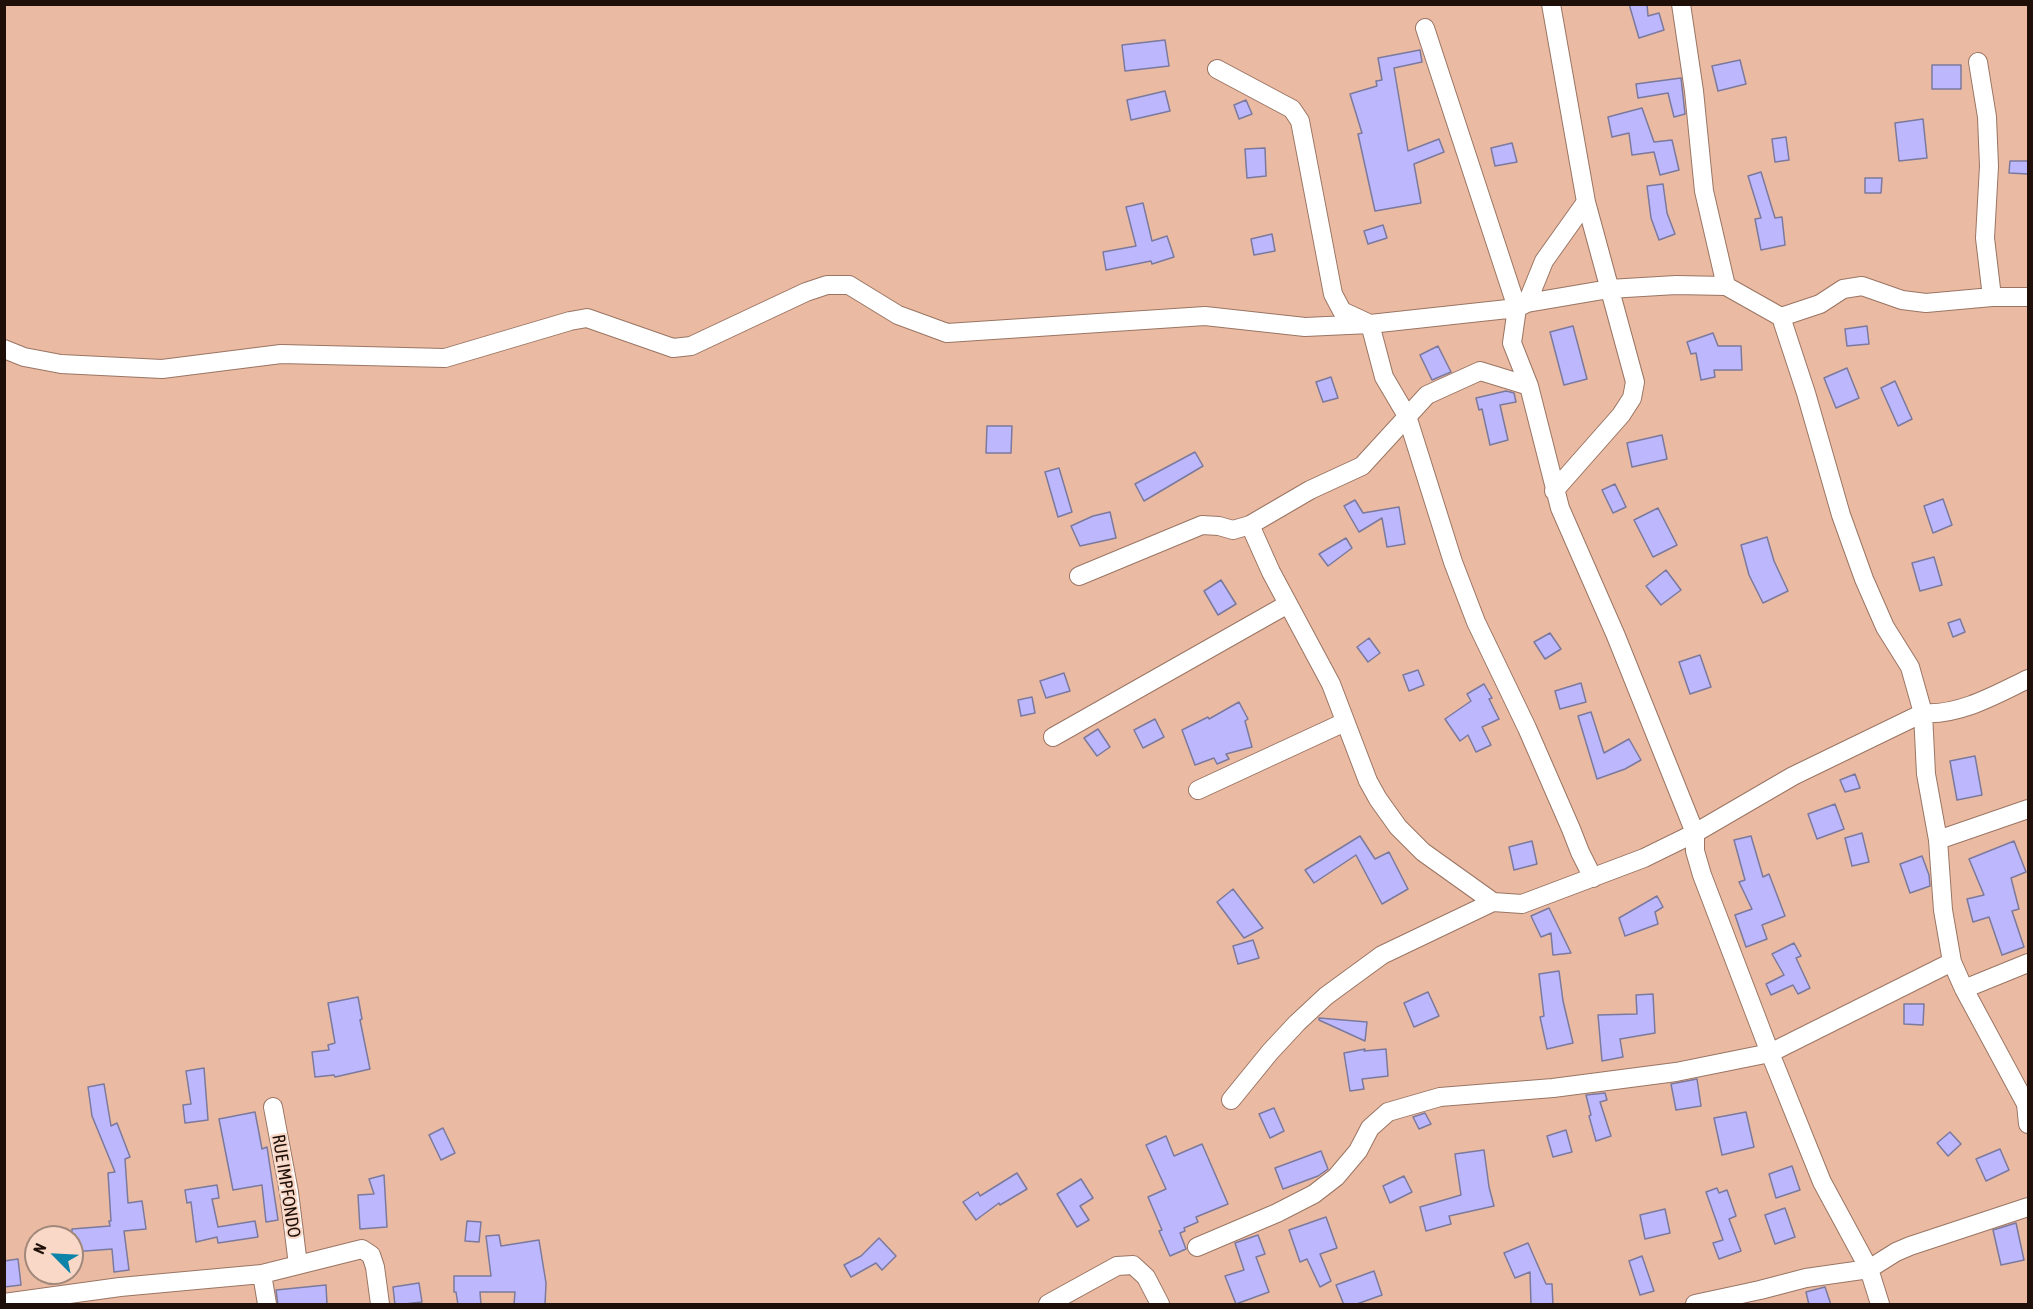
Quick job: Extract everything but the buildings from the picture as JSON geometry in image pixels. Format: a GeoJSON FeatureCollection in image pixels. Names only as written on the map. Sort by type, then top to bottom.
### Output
{"type":"FeatureCollection","features":[{"type":"Feature","properties":{"kind":"street"},"geometry":{"type":"LineString","coordinates":[[1551,4],[1586,202],[1635,382],[1632,398],[1621,415],[1554,490]]}},
{"type":"Feature","properties":{"kind":"street"},"geometry":{"type":"LineString","coordinates":[[1681,4],[1694,91],[1704,191],[1726,286]]}},
{"type":"Feature","properties":{"kind":"street"},"geometry":{"type":"LineString","coordinates":[[1425,27],[1522,305]]}},
{"type":"Feature","properties":{"kind":"street"},"geometry":{"type":"LineString","coordinates":[[1978,62],[1987,117],[1989,166],[1985,238],[1992,297]]}},
{"type":"Feature","properties":{"kind":"street"},"geometry":{"type":"LineString","coordinates":[[1216,69],[1292,109],[1300,121],[1334,294],[1342,311],[1370,324]]}},
{"type":"Feature","properties":{"kind":"street"},"geometry":{"type":"LineString","coordinates":[[1586,202],[1544,261],[1522,305],[1512,343],[1529,386],[1560,508],[1616,636],[1695,833],[1695,851],[1702,875],[1770,1053],[1822,1182],[1869,1269],[1880,1305]]}},
{"type":"Feature","properties":{"kind":"street"},"geometry":{"type":"LineString","coordinates":[[4,349],[24,357],[61,364],[162,369],[281,354],[445,358],[587,318],[673,348],[691,346],[827,285],[849,285],[898,315],[946,333],[1205,316],[1305,327],[1370,324],[1522,305],[1609,289],[1676,285],[1726,286],[1781,317],[1806,393],[1841,515],[1864,579],[1885,627],[1910,668],[1923,713],[1926,774],[1938,840],[1943,909],[1953,962],[1964,989],[2027,1103],[2028,1124]]}},
{"type":"Feature","properties":{"kind":"street"},"geometry":{"type":"LineString","coordinates":[[1781,317],[1820,304],[1843,289],[1862,286],[1902,300],[1926,303],[1992,297],[2028,297]]}},
{"type":"Feature","properties":{"kind":"street"},"geometry":{"type":"LineString","coordinates":[[1370,324],[1384,377],[1407,416],[1442,528],[1476,622],[1527,728],[1593,879]]}},
{"type":"Feature","properties":{"kind":"street"},"geometry":{"type":"LineString","coordinates":[[1079,576],[1202,525],[1233,530],[1250,525],[1310,490],[1362,466],[1426,395],[1480,371],[1529,386]]}},
{"type":"Feature","properties":{"kind":"street"},"geometry":{"type":"LineString","coordinates":[[1250,525],[1288,604],[1331,684],[1368,781],[1378,799],[1398,827],[1423,852],[1493,902]]}},
{"type":"Feature","properties":{"kind":"street"},"geometry":{"type":"LineString","coordinates":[[1053,737],[1288,604]]}},
{"type":"Feature","properties":{"kind":"street"},"geometry":{"type":"LineString","coordinates":[[1231,1100],[1297,1023],[1326,996],[1382,955],[1493,902],[1522,904],[1644,858],[1695,833],[1793,776],[1923,713],[1936,714],[1962,708],[2028,679]]}},
{"type":"Feature","properties":{"kind":"street"},"geometry":{"type":"LineString","coordinates":[[1198,790],[1345,722]]}},
{"type":"Feature","properties":{"kind":"street"},"geometry":{"type":"LineString","coordinates":[[1938,840],[2028,810]]}},
{"type":"Feature","properties":{"kind":"street"},"geometry":{"type":"LineString","coordinates":[[1197,1247],[1277,1213],[1314,1194],[1336,1177],[1358,1151],[1370,1128],[1388,1112],[1440,1097],[1553,1088],[1676,1072],[1770,1053],[1953,962]]}},
{"type":"Feature","properties":{"kind":"street"},"geometry":{"type":"LineString","coordinates":[[1964,989],[2028,963]]}},
{"type":"Feature","properties":{"kind":"street","name":"RUE IMPFONDO"},"geometry":{"type":"LineString","coordinates":[[273,1107],[289,1192],[298,1265]]}},
{"type":"Feature","properties":{"kind":"street"},"geometry":{"type":"LineString","coordinates":[[1695,1305],[1806,1278],[1869,1269],[1910,1246],[2028,1207]]}},
{"type":"Feature","properties":{"kind":"street"},"geometry":{"type":"LineString","coordinates":[[4,1303],[120,1287],[262,1274],[362,1249],[371,1255],[380,1305]]}},
{"type":"Feature","properties":{"kind":"street"},"geometry":{"type":"LineString","coordinates":[[1048,1305],[1117,1266],[1133,1265],[1146,1277],[1160,1305]]}},
{"type":"Feature","properties":{"kind":"street"},"geometry":{"type":"LineString","coordinates":[[262,1274],[267,1305]]}},
{"type":"Feature","properties":{"kind":"shaded area"},"geometry":{"type":"Polygon","coordinates":[[[5,5],[2028,5],[2028,1304],[5,1304],[5,5]]]}}]}
